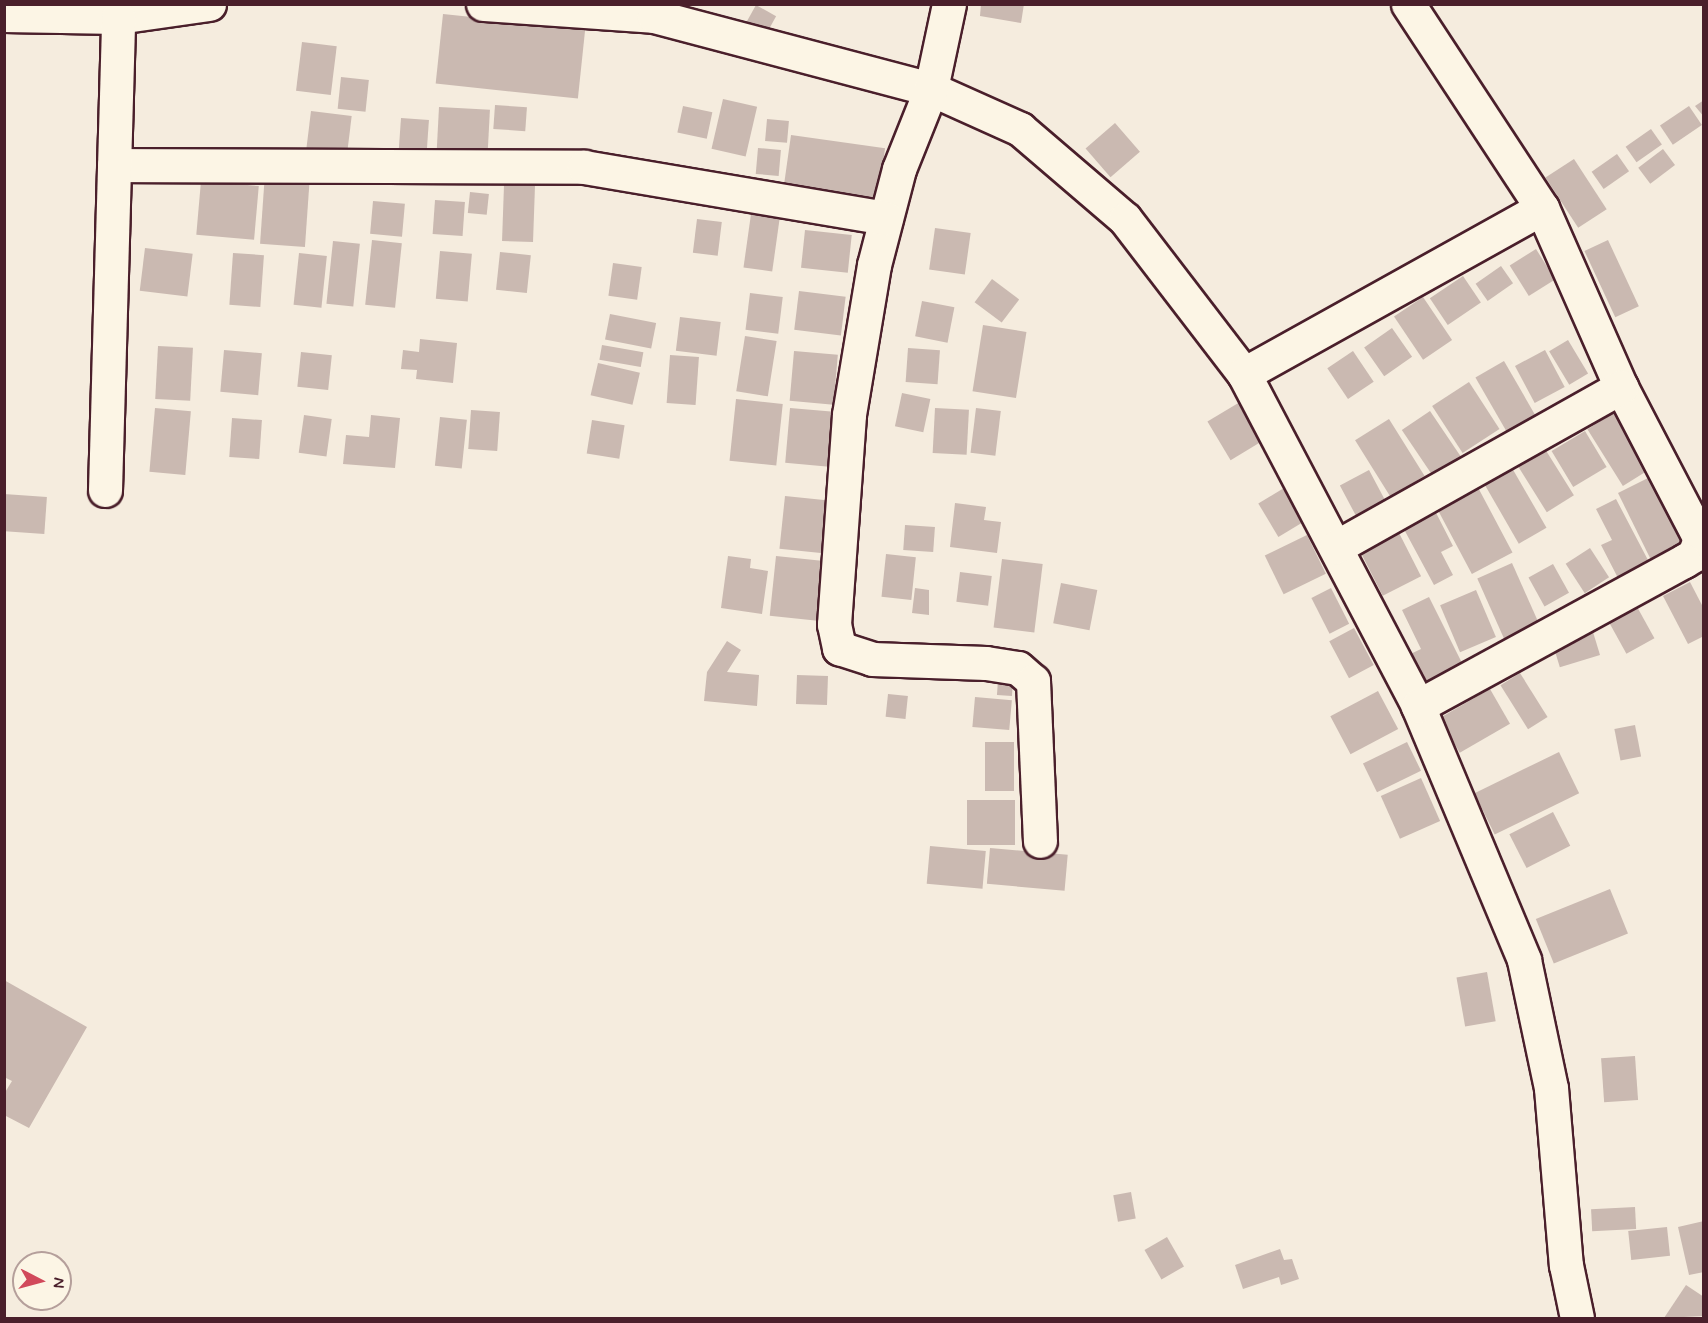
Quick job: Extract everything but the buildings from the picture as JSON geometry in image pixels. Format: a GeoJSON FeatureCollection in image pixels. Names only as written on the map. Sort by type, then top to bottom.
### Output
{"type":"FeatureCollection","features":[{"type":"Feature","properties":{"kind":"street"},"geometry":{"type":"LineString","coordinates":[[4,15],[118,17],[209,4]]}},
{"type":"Feature","properties":{"kind":"street"},"geometry":{"type":"LineString","coordinates":[[483,4],[582,8],[654,16],[930,90],[1020,129],[1125,219],[1244,374],[1418,706],[1524,960],[1551,1088],[1566,1265],[1577,1318]]}},
{"type":"Feature","properties":{"kind":"street"},"geometry":{"type":"LineString","coordinates":[[950,4],[930,90],[886,218],[849,415],[834,624],[839,648],[872,659],[997,665],[1018,668],[1033,681],[1040,841]]}},
{"type":"Feature","properties":{"kind":"street"},"geometry":{"type":"LineString","coordinates":[[1408,4],[1542,208],[1621,387],[1700,539],[1694,555],[1418,706]]}},
{"type":"Feature","properties":{"kind":"street"},"geometry":{"type":"LineString","coordinates":[[105,490],[118,17]]}},
{"type":"Feature","properties":{"kind":"street"},"geometry":{"type":"LineString","coordinates":[[114,165],[584,167],[886,218]]}},
{"type":"Feature","properties":{"kind":"street"},"geometry":{"type":"LineString","coordinates":[[1244,374],[1542,208]]}},
{"type":"Feature","properties":{"kind":"street"},"geometry":{"type":"LineString","coordinates":[[1336,548],[1621,387]]}}]}
